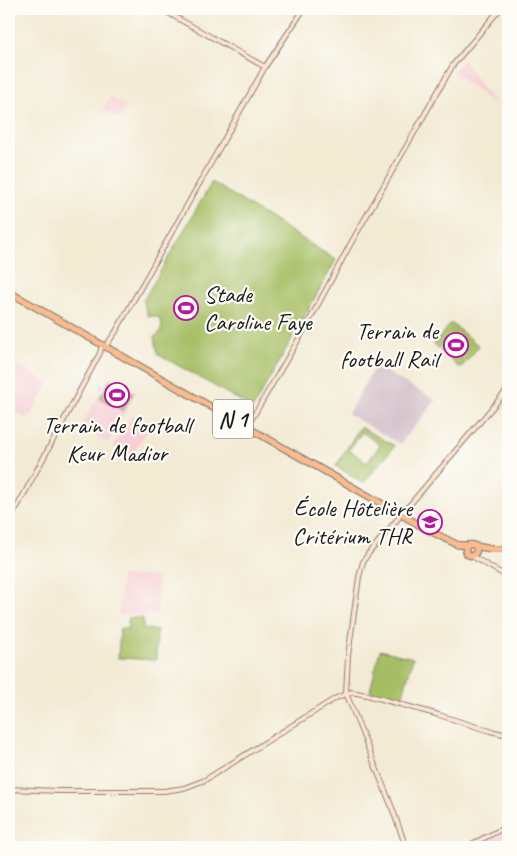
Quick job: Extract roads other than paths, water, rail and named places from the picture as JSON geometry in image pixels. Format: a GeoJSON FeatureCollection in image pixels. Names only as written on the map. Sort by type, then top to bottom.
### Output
{"type":"FeatureCollection","features":[{"type":"Feature","properties":{"kind":"highway","name":"N 1"},"geometry":{"type":"LineString","coordinates":[[9,292],[447,540],[473,550],[508,549]]}},
{"type":"Feature","properties":{"kind":"main road"},"geometry":{"type":"LineString","coordinates":[[161,9],[265,67]]}},
{"type":"Feature","properties":{"kind":"main road"},"geometry":{"type":"LineString","coordinates":[[9,522],[100,353],[126,313],[265,67],[304,9]]}},
{"type":"Feature","properties":{"kind":"main road"},"geometry":{"type":"LineString","coordinates":[[247,428],[307,326],[351,243],[453,65],[500,9]]}},
{"type":"Feature","properties":{"kind":"main road"},"geometry":{"type":"LineString","coordinates":[[406,847],[346,693],[348,656],[362,565],[366,557],[508,389]]}},
{"type":"Feature","properties":{"kind":"main road"},"geometry":{"type":"LineString","coordinates":[[473,550],[478,560],[508,576]]}},
{"type":"Feature","properties":{"kind":"main road"},"geometry":{"type":"LineString","coordinates":[[9,789],[134,792],[184,788],[205,780],[346,693],[356,692],[508,735]]}},
{"type":"Feature","properties":{"kind":"main road"},"geometry":{"type":"LineString","coordinates":[[466,847],[508,826]]}},
{"type":"Feature","properties":{"kind":"place","name":"Stade Caroline Faye"},"geometry":{"type":"Point","coordinates":[186,308]}},
{"type":"Feature","properties":{"kind":"place","name":"Terrain de football Rail"},"geometry":{"type":"Point","coordinates":[456,345]}},
{"type":"Feature","properties":{"kind":"place","name":"Terrain de football Keur Madior"},"geometry":{"type":"Point","coordinates":[117,395]}},
{"type":"Feature","properties":{"kind":"place","name":"École Hôtelière Critérium THR"},"geometry":{"type":"Point","coordinates":[430,522]}}]}
